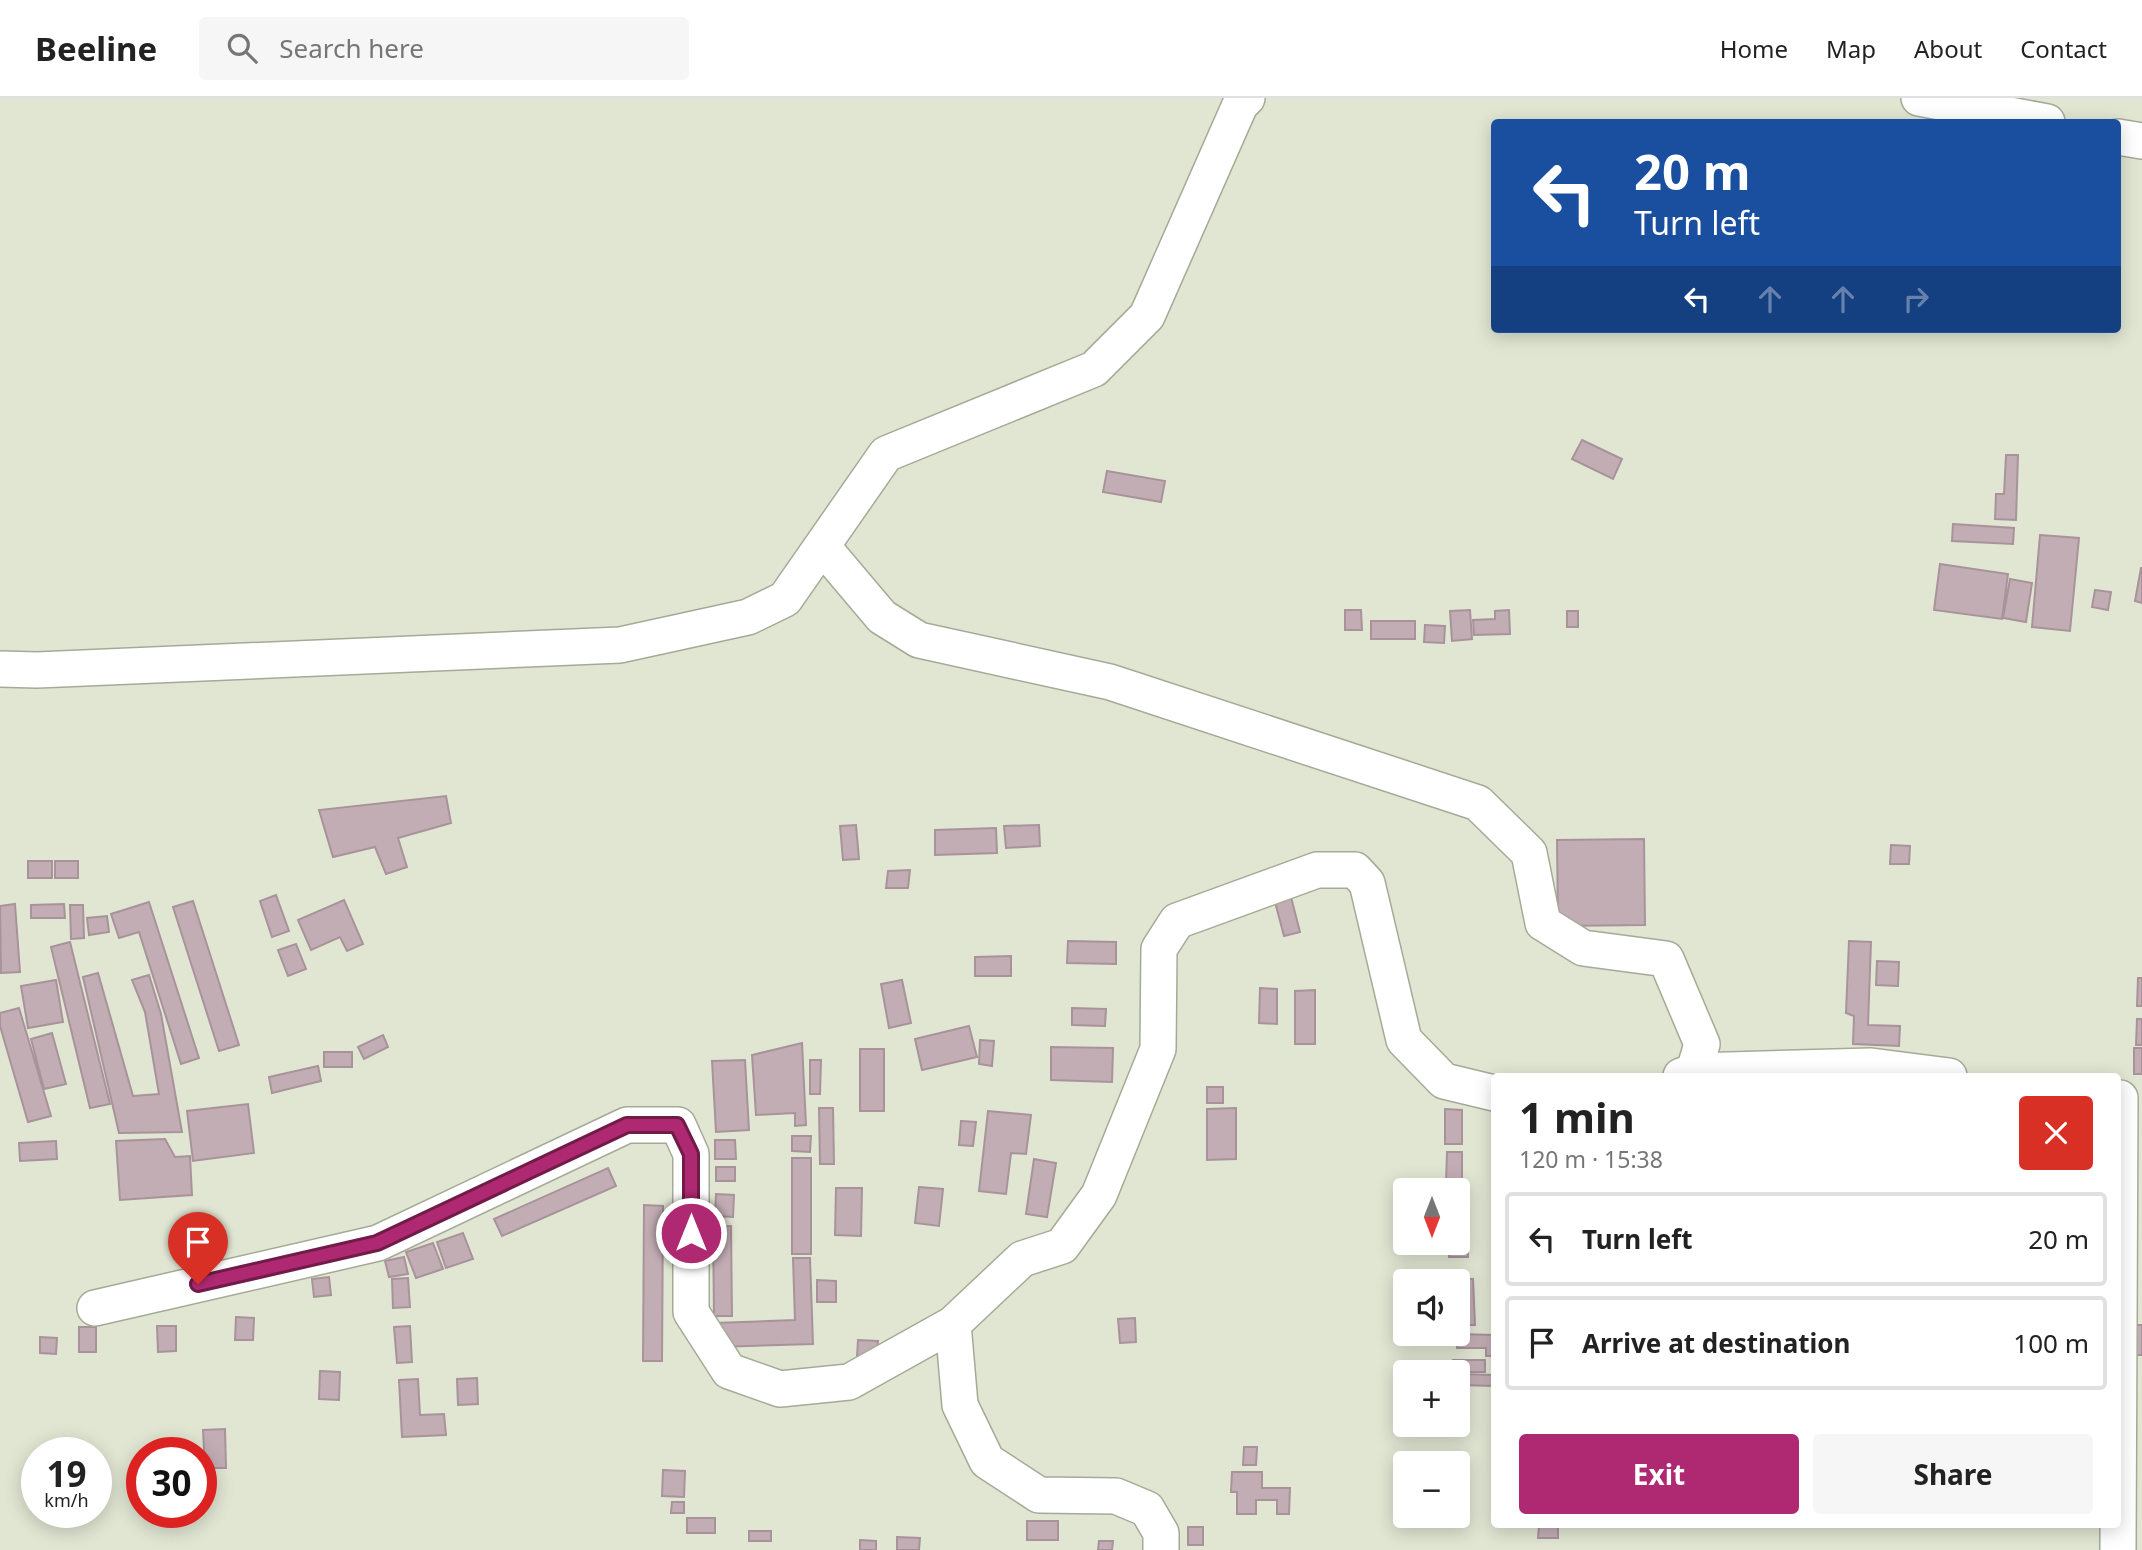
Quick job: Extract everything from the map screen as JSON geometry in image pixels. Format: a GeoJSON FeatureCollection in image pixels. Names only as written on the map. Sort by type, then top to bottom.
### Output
{"type":"FeatureCollection","features":[{"type":"Feature","properties":{"kind":"street"},"geometry":{"type":"LineString","coordinates":[[0,669],[37,670],[620,645],[748,617],[785,598],[887,454],[1094,369],[1147,316],[1240,105],[1247,98]]}},
{"type":"Feature","properties":{"kind":"street"},"geometry":{"type":"LineString","coordinates":[[1919,98],[2031,119]]}},
{"type":"Feature","properties":{"kind":"street"},"geometry":{"type":"LineString","coordinates":[[2121,138],[2142,141]]}},
{"type":"Feature","properties":{"kind":"street"},"geometry":{"type":"LineString","coordinates":[[822,546],[882,617],[919,640],[1110,681],[1478,803],[1529,853],[1543,923],[1583,948],[1666,958],[1702,1044],[1688,1073]]}},
{"type":"Feature","properties":{"kind":"street"},"geometry":{"type":"LineString","coordinates":[[95,1308],[377,1243],[627,1125],[663,1123],[677,1125],[691,1154],[691,1312],[729,1371],[780,1389],[849,1382],[953,1324],[1022,1259],[1062,1246],[1099,1195],[1158,1049],[1159,949],[1177,921],[1317,870],[1355,870],[1367,883],[1404,1040],[1444,1081],[1491,1092]]}},
{"type":"Feature","properties":{"kind":"street"},"geometry":{"type":"LineString","coordinates":[[1711,1073],[1871,1066],[1926,1073]]}},
{"type":"Feature","properties":{"kind":"street"},"geometry":{"type":"LineString","coordinates":[[2121,1400],[2127,1099]]}},
{"type":"Feature","properties":{"kind":"street"},"geometry":{"type":"LineString","coordinates":[[953,1324],[960,1405],[987,1461],[1039,1495],[1116,1496],[1147,1509],[1161,1532],[1161,1550]]}},
{"type":"Feature","properties":{"kind":"street"},"geometry":{"type":"LineString","coordinates":[[2118,1528],[2118,1550]]}},
{"type":"Feature","properties":{"kind":"building"},"geometry":{"type":"Polygon","coordinates":[[[1582,440],[1622,459],[1613,479],[1572,459],[1582,440]]]}},
{"type":"Feature","properties":{"kind":"building"},"geometry":{"type":"Polygon","coordinates":[[[2006,455],[2018,455],[2016,520],[1995,519],[1996,494],[2004,494],[2006,455]]]}},
{"type":"Feature","properties":{"kind":"building"},"geometry":{"type":"Polygon","coordinates":[[[1107,471],[1165,481],[1161,502],[1103,492],[1107,471]]]}},
{"type":"Feature","properties":{"kind":"building"},"geometry":{"type":"Polygon","coordinates":[[[1953,524],[2014,528],[2013,544],[1952,541],[1953,524]]]}},
{"type":"Feature","properties":{"kind":"building"},"geometry":{"type":"Polygon","coordinates":[[[2040,535],[2079,538],[2070,631],[2032,627],[2040,535]]]}},
{"type":"Feature","properties":{"kind":"building"},"geometry":{"type":"Polygon","coordinates":[[[1940,564],[2008,574],[2002,619],[1934,610],[1940,564]]]}},
{"type":"Feature","properties":{"kind":"building"},"geometry":{"type":"Polygon","coordinates":[[[2142,568],[2142,603],[2135,601],[2142,568]]]}},
{"type":"Feature","properties":{"kind":"building"},"geometry":{"type":"Polygon","coordinates":[[[2010,579],[2032,583],[2026,622],[2003,618],[2010,579]]]}},
{"type":"Feature","properties":{"kind":"building"},"geometry":{"type":"Polygon","coordinates":[[[2095,590],[2111,592],[2108,610],[2092,607],[2095,590]]]}},
{"type":"Feature","properties":{"kind":"building"},"geometry":{"type":"Polygon","coordinates":[[[1345,610],[1361,610],[1362,630],[1345,630],[1345,610]]]}},
{"type":"Feature","properties":{"kind":"building"},"geometry":{"type":"Polygon","coordinates":[[[1470,610],[1472,639],[1452,641],[1450,611],[1470,610]]]}},
{"type":"Feature","properties":{"kind":"building"},"geometry":{"type":"Polygon","coordinates":[[[1509,610],[1510,634],[1474,635],[1473,620],[1495,619],[1495,611],[1509,610]]]}},
{"type":"Feature","properties":{"kind":"building"},"geometry":{"type":"Polygon","coordinates":[[[1567,611],[1578,611],[1578,627],[1567,627],[1567,611]]]}},
{"type":"Feature","properties":{"kind":"building"},"geometry":{"type":"Polygon","coordinates":[[[1371,621],[1415,621],[1415,639],[1371,639],[1371,621]]]}},
{"type":"Feature","properties":{"kind":"building"},"geometry":{"type":"Polygon","coordinates":[[[1425,625],[1445,626],[1444,643],[1424,642],[1425,625]]]}},
{"type":"Feature","properties":{"kind":"building"},"geometry":{"type":"Polygon","coordinates":[[[446,796],[451,823],[398,838],[407,867],[386,874],[375,847],[333,857],[319,810],[446,796]]]}},
{"type":"Feature","properties":{"kind":"building"},"geometry":{"type":"Polygon","coordinates":[[[856,825],[859,859],[843,860],[840,826],[856,825]]]}},
{"type":"Feature","properties":{"kind":"building"},"geometry":{"type":"Polygon","coordinates":[[[1039,825],[1040,846],[1006,848],[1004,826],[1039,825]]]}},
{"type":"Feature","properties":{"kind":"building"},"geometry":{"type":"Polygon","coordinates":[[[996,828],[997,853],[935,855],[935,830],[996,828]]]}},
{"type":"Feature","properties":{"kind":"building"},"geometry":{"type":"Polygon","coordinates":[[[1644,839],[1645,925],[1558,926],[1557,840],[1644,839]]]}},
{"type":"Feature","properties":{"kind":"building"},"geometry":{"type":"Polygon","coordinates":[[[1891,845],[1910,846],[1909,864],[1890,864],[1891,845]]]}},
{"type":"Feature","properties":{"kind":"building"},"geometry":{"type":"Polygon","coordinates":[[[28,861],[52,861],[52,878],[28,878],[28,861]]]}},
{"type":"Feature","properties":{"kind":"building"},"geometry":{"type":"Polygon","coordinates":[[[55,861],[78,861],[78,878],[55,878],[55,861]]]}},
{"type":"Feature","properties":{"kind":"building"},"geometry":{"type":"Polygon","coordinates":[[[910,870],[908,888],[886,888],[888,871],[910,870]]]}},
{"type":"Feature","properties":{"kind":"building"},"geometry":{"type":"Polygon","coordinates":[[[276,895],[289,931],[272,937],[260,901],[276,895]]]}},
{"type":"Feature","properties":{"kind":"building"},"geometry":{"type":"Polygon","coordinates":[[[1291,897],[1300,932],[1284,936],[1275,902],[1291,897]]]}},
{"type":"Feature","properties":{"kind":"building"},"geometry":{"type":"Polygon","coordinates":[[[344,900],[363,944],[347,951],[340,937],[311,950],[298,920],[344,900]]]}},
{"type":"Feature","properties":{"kind":"building"},"geometry":{"type":"Polygon","coordinates":[[[193,901],[239,1045],[219,1051],[173,907],[193,901]]]}},
{"type":"Feature","properties":{"kind":"building"},"geometry":{"type":"Polygon","coordinates":[[[149,902],[199,1058],[181,1064],[139,932],[119,938],[111,914],[149,902]]]}},
{"type":"Feature","properties":{"kind":"building"},"geometry":{"type":"Polygon","coordinates":[[[15,904],[20,972],[1,973],[0,906],[15,904]]]}},
{"type":"Feature","properties":{"kind":"building"},"geometry":{"type":"Polygon","coordinates":[[[64,904],[65,918],[31,918],[31,905],[64,904]]]}},
{"type":"Feature","properties":{"kind":"building"},"geometry":{"type":"Polygon","coordinates":[[[70,905],[83,905],[84,938],[71,939],[70,905]]]}},
{"type":"Feature","properties":{"kind":"building"},"geometry":{"type":"Polygon","coordinates":[[[107,916],[109,932],[89,935],[87,918],[107,916]]]}},
{"type":"Feature","properties":{"kind":"building"},"geometry":{"type":"Polygon","coordinates":[[[1068,941],[1116,942],[1116,964],[1067,963],[1068,941]]]}},
{"type":"Feature","properties":{"kind":"building"},"geometry":{"type":"Polygon","coordinates":[[[1849,941],[1871,942],[1868,1025],[1900,1026],[1899,1046],[1853,1044],[1854,1016],[1846,1013],[1849,941]]]}},
{"type":"Feature","properties":{"kind":"building"},"geometry":{"type":"Polygon","coordinates":[[[70,942],[110,1104],[90,1108],[51,947],[70,942]]]}},
{"type":"Feature","properties":{"kind":"building"},"geometry":{"type":"Polygon","coordinates":[[[296,944],[306,969],[288,976],[278,950],[296,944]]]}},
{"type":"Feature","properties":{"kind":"building"},"geometry":{"type":"Polygon","coordinates":[[[1011,956],[1011,976],[975,976],[975,957],[1011,956]]]}},
{"type":"Feature","properties":{"kind":"building"},"geometry":{"type":"Polygon","coordinates":[[[1877,961],[1899,962],[1898,986],[1876,985],[1877,961]]]}},
{"type":"Feature","properties":{"kind":"building"},"geometry":{"type":"Polygon","coordinates":[[[98,973],[133,1096],[159,1094],[145,1012],[132,980],[149,975],[161,1014],[182,1132],[119,1133],[83,977],[98,973]]]}},
{"type":"Feature","properties":{"kind":"building"},"geometry":{"type":"Polygon","coordinates":[[[2138,978],[2142,978],[2142,1006],[2137,1006],[2138,978]]]}},
{"type":"Feature","properties":{"kind":"building"},"geometry":{"type":"Polygon","coordinates":[[[56,980],[63,1022],[28,1028],[21,986],[56,980]]]}},
{"type":"Feature","properties":{"kind":"building"},"geometry":{"type":"Polygon","coordinates":[[[902,980],[911,1023],[889,1028],[881,984],[902,980]]]}},
{"type":"Feature","properties":{"kind":"building"},"geometry":{"type":"Polygon","coordinates":[[[1260,988],[1277,989],[1277,1024],[1259,1023],[1260,988]]]}},
{"type":"Feature","properties":{"kind":"building"},"geometry":{"type":"Polygon","coordinates":[[[1315,990],[1315,1044],[1295,1044],[1295,991],[1315,990]]]}},
{"type":"Feature","properties":{"kind":"building"},"geometry":{"type":"Polygon","coordinates":[[[19,1008],[51,1116],[28,1122],[0,1026],[0,1013],[19,1008]]]}},
{"type":"Feature","properties":{"kind":"building"},"geometry":{"type":"Polygon","coordinates":[[[1072,1008],[1106,1009],[1105,1026],[1072,1025],[1072,1008]]]}},
{"type":"Feature","properties":{"kind":"building"},"geometry":{"type":"Polygon","coordinates":[[[2137,1019],[2142,1019],[2142,1045],[2136,1045],[2137,1019]]]}},
{"type":"Feature","properties":{"kind":"building"},"geometry":{"type":"Polygon","coordinates":[[[969,1026],[977,1057],[922,1070],[915,1039],[969,1026]]]}},
{"type":"Feature","properties":{"kind":"building"},"geometry":{"type":"Polygon","coordinates":[[[52,1033],[66,1084],[44,1089],[31,1039],[52,1033]]]}},
{"type":"Feature","properties":{"kind":"building"},"geometry":{"type":"Polygon","coordinates":[[[383,1035],[388,1047],[364,1059],[358,1047],[383,1035]]]}},
{"type":"Feature","properties":{"kind":"building"},"geometry":{"type":"Polygon","coordinates":[[[980,1040],[994,1041],[992,1066],[979,1064],[980,1040]]]}},
{"type":"Feature","properties":{"kind":"building"},"geometry":{"type":"Polygon","coordinates":[[[802,1043],[806,1125],[795,1126],[795,1113],[756,1115],[752,1055],[802,1043]]]}},
{"type":"Feature","properties":{"kind":"building"},"geometry":{"type":"Polygon","coordinates":[[[1051,1047],[1113,1048],[1112,1082],[1051,1080],[1051,1047]]]}},
{"type":"Feature","properties":{"kind":"building"},"geometry":{"type":"Polygon","coordinates":[[[2134,1048],[2142,1048],[2142,1074],[2134,1074],[2134,1048]]]}},
{"type":"Feature","properties":{"kind":"building"},"geometry":{"type":"Polygon","coordinates":[[[860,1049],[884,1049],[884,1111],[860,1111],[860,1049]]]}},
{"type":"Feature","properties":{"kind":"building"},"geometry":{"type":"Polygon","coordinates":[[[324,1052],[352,1052],[352,1067],[324,1067],[324,1052]]]}},
{"type":"Feature","properties":{"kind":"building"},"geometry":{"type":"Polygon","coordinates":[[[745,1060],[749,1130],[716,1132],[712,1061],[745,1060]]]}},
{"type":"Feature","properties":{"kind":"building"},"geometry":{"type":"Polygon","coordinates":[[[810,1060],[821,1060],[820,1094],[810,1094],[810,1060]]]}},
{"type":"Feature","properties":{"kind":"building"},"geometry":{"type":"Polygon","coordinates":[[[318,1066],[321,1081],[272,1093],[269,1077],[318,1066]]]}},
{"type":"Feature","properties":{"kind":"building"},"geometry":{"type":"Polygon","coordinates":[[[1207,1087],[1223,1087],[1223,1103],[1207,1103],[1207,1087]]]}},
{"type":"Feature","properties":{"kind":"building"},"geometry":{"type":"Polygon","coordinates":[[[248,1104],[254,1153],[193,1161],[187,1111],[248,1104]]]}},
{"type":"Feature","properties":{"kind":"building"},"geometry":{"type":"Polygon","coordinates":[[[819,1108],[833,1108],[834,1164],[820,1164],[819,1108]]]}},
{"type":"Feature","properties":{"kind":"building"},"geometry":{"type":"Polygon","coordinates":[[[1236,1108],[1236,1159],[1207,1160],[1207,1109],[1236,1108]]]}},
{"type":"Feature","properties":{"kind":"building"},"geometry":{"type":"Polygon","coordinates":[[[1445,1109],[1462,1110],[1462,1144],[1445,1144],[1445,1109]]]}},
{"type":"Feature","properties":{"kind":"building"},"geometry":{"type":"Polygon","coordinates":[[[988,1111],[1031,1115],[1026,1154],[1011,1153],[1006,1194],[979,1191],[988,1111]]]}},
{"type":"Feature","properties":{"kind":"building"},"geometry":{"type":"Polygon","coordinates":[[[961,1121],[976,1122],[973,1146],[959,1145],[961,1121]]]}},
{"type":"Feature","properties":{"kind":"building"},"geometry":{"type":"Polygon","coordinates":[[[792,1136],[811,1136],[810,1152],[792,1151],[792,1136]]]}},
{"type":"Feature","properties":{"kind":"building"},"geometry":{"type":"Polygon","coordinates":[[[165,1139],[175,1157],[190,1156],[192,1195],[120,1200],[116,1141],[165,1139]]]}},
{"type":"Feature","properties":{"kind":"building"},"geometry":{"type":"Polygon","coordinates":[[[715,1140],[735,1140],[736,1159],[715,1159],[715,1140]]]}},
{"type":"Feature","properties":{"kind":"building"},"geometry":{"type":"Polygon","coordinates":[[[56,1141],[57,1159],[20,1161],[19,1143],[56,1141]]]}},
{"type":"Feature","properties":{"kind":"building"},"geometry":{"type":"Polygon","coordinates":[[[1447,1152],[1462,1152],[1462,1178],[1446,1178],[1447,1152]]]}},
{"type":"Feature","properties":{"kind":"building"},"geometry":{"type":"Polygon","coordinates":[[[792,1158],[811,1158],[811,1254],[792,1254],[792,1158]]]}},
{"type":"Feature","properties":{"kind":"building"},"geometry":{"type":"Polygon","coordinates":[[[1034,1159],[1056,1163],[1047,1217],[1026,1214],[1034,1159]]]}},
{"type":"Feature","properties":{"kind":"building"},"geometry":{"type":"Polygon","coordinates":[[[716,1167],[735,1167],[735,1181],[716,1181],[716,1167]]]}},
{"type":"Feature","properties":{"kind":"building"},"geometry":{"type":"Polygon","coordinates":[[[608,1168],[616,1186],[502,1236],[494,1219],[608,1168]]]}},
{"type":"Feature","properties":{"kind":"building"},"geometry":{"type":"Polygon","coordinates":[[[919,1187],[943,1189],[939,1226],[915,1223],[919,1187]]]}},
{"type":"Feature","properties":{"kind":"building"},"geometry":{"type":"Polygon","coordinates":[[[836,1188],[862,1188],[861,1236],[835,1235],[836,1188]]]}},
{"type":"Feature","properties":{"kind":"building"},"geometry":{"type":"Polygon","coordinates":[[[716,1194],[734,1195],[733,1217],[715,1216],[716,1194]]]}},
{"type":"Feature","properties":{"kind":"building"},"geometry":{"type":"Polygon","coordinates":[[[644,1205],[663,1206],[662,1361],[643,1361],[644,1205]]]}},
{"type":"Feature","properties":{"kind":"building"},"geometry":{"type":"Polygon","coordinates":[[[731,1226],[732,1316],[714,1316],[713,1227],[731,1226]]]}},
{"type":"Feature","properties":{"kind":"building"},"geometry":{"type":"Polygon","coordinates":[[[463,1233],[473,1259],[446,1268],[437,1242],[463,1233]]]}},
{"type":"Feature","properties":{"kind":"building"},"geometry":{"type":"Polygon","coordinates":[[[433,1243],[443,1269],[416,1278],[406,1252],[433,1243]]]}},
{"type":"Feature","properties":{"kind":"building"},"geometry":{"type":"Polygon","coordinates":[[[1449,1255],[1468,1255],[1468,1257],[1449,1255]]]}},
{"type":"Feature","properties":{"kind":"building"},"geometry":{"type":"Polygon","coordinates":[[[404,1257],[408,1274],[389,1277],[385,1261],[404,1257]]]}},
{"type":"Feature","properties":{"kind":"building"},"geometry":{"type":"Polygon","coordinates":[[[793,1258],[810,1258],[813,1344],[716,1347],[715,1323],[795,1320],[793,1258]]]}},
{"type":"Feature","properties":{"kind":"building"},"geometry":{"type":"Polygon","coordinates":[[[329,1277],[331,1295],[314,1297],[312,1279],[329,1277]]]}},
{"type":"Feature","properties":{"kind":"building"},"geometry":{"type":"Polygon","coordinates":[[[408,1278],[410,1307],[393,1308],[392,1279],[408,1278]]]}},
{"type":"Feature","properties":{"kind":"building"},"geometry":{"type":"Polygon","coordinates":[[[1470,1279],[1473,1279],[1475,1325],[1470,1325],[1470,1279]]]}},
{"type":"Feature","properties":{"kind":"building"},"geometry":{"type":"Polygon","coordinates":[[[817,1280],[836,1281],[836,1302],[817,1302],[817,1280]]]}},
{"type":"Feature","properties":{"kind":"building"},"geometry":{"type":"Polygon","coordinates":[[[236,1317],[254,1318],[253,1340],[235,1340],[236,1317]]]}},
{"type":"Feature","properties":{"kind":"building"},"geometry":{"type":"Polygon","coordinates":[[[1135,1318],[1136,1342],[1120,1343],[1118,1319],[1135,1318]]]}},
{"type":"Feature","properties":{"kind":"building"},"geometry":{"type":"Polygon","coordinates":[[[2136,1325],[2142,1325],[2142,1355],[2135,1355],[2136,1325]]]}},
{"type":"Feature","properties":{"kind":"building"},"geometry":{"type":"Polygon","coordinates":[[[157,1326],[176,1326],[176,1351],[158,1352],[157,1326]]]}},
{"type":"Feature","properties":{"kind":"building"},"geometry":{"type":"Polygon","coordinates":[[[410,1326],[412,1362],[397,1363],[394,1327],[410,1326]]]}},
{"type":"Feature","properties":{"kind":"building"},"geometry":{"type":"Polygon","coordinates":[[[79,1327],[96,1327],[96,1352],[79,1352],[79,1327]]]}},
{"type":"Feature","properties":{"kind":"building"},"geometry":{"type":"Polygon","coordinates":[[[1470,1334],[1491,1335],[1491,1356],[1486,1356],[1486,1348],[1457,1348],[1470,1346],[1470,1334]]]}},
{"type":"Feature","properties":{"kind":"building"},"geometry":{"type":"Polygon","coordinates":[[[40,1337],[57,1338],[56,1354],[40,1353],[40,1337]]]}},
{"type":"Feature","properties":{"kind":"building"},"geometry":{"type":"Polygon","coordinates":[[[858,1340],[878,1341],[876,1359],[857,1357],[858,1340]]]}},
{"type":"Feature","properties":{"kind":"building"},"geometry":{"type":"Polygon","coordinates":[[[1470,1360],[1485,1360],[1485,1372],[1470,1372],[1470,1360]]]}},
{"type":"Feature","properties":{"kind":"building"},"geometry":{"type":"Polygon","coordinates":[[[320,1371],[340,1372],[339,1400],[319,1399],[320,1371]]]}},
{"type":"Feature","properties":{"kind":"building"},"geometry":{"type":"Polygon","coordinates":[[[1470,1374],[1491,1375],[1491,1386],[1470,1385],[1470,1374]]]}},
{"type":"Feature","properties":{"kind":"building"},"geometry":{"type":"Polygon","coordinates":[[[477,1378],[478,1404],[458,1405],[457,1379],[477,1378]]]}},
{"type":"Feature","properties":{"kind":"building"},"geometry":{"type":"Polygon","coordinates":[[[418,1379],[420,1415],[444,1414],[446,1435],[402,1437],[399,1380],[418,1379]]]}},
{"type":"Feature","properties":{"kind":"building"},"geometry":{"type":"Polygon","coordinates":[[[225,1429],[226,1468],[217,1468],[217,1437],[203,1437],[203,1430],[225,1429]]]}},
{"type":"Feature","properties":{"kind":"building"},"geometry":{"type":"Polygon","coordinates":[[[1244,1447],[1257,1447],[1256,1465],[1243,1465],[1244,1447]]]}},
{"type":"Feature","properties":{"kind":"building"},"geometry":{"type":"Polygon","coordinates":[[[663,1470],[685,1471],[684,1497],[662,1496],[663,1470]]]}},
{"type":"Feature","properties":{"kind":"building"},"geometry":{"type":"Polygon","coordinates":[[[1232,1472],[1262,1472],[1262,1488],[1290,1488],[1289,1514],[1277,1514],[1277,1500],[1256,1500],[1256,1514],[1237,1514],[1237,1492],[1231,1492],[1232,1472]]]}},
{"type":"Feature","properties":{"kind":"building"},"geometry":{"type":"Polygon","coordinates":[[[672,1502],[684,1502],[684,1513],[671,1513],[672,1502]]]}},
{"type":"Feature","properties":{"kind":"building"},"geometry":{"type":"Polygon","coordinates":[[[687,1518],[715,1518],[715,1533],[687,1533],[687,1518]]]}},
{"type":"Feature","properties":{"kind":"building"},"geometry":{"type":"Polygon","coordinates":[[[1027,1521],[1058,1521],[1058,1540],[1027,1540],[1027,1521]]]}},
{"type":"Feature","properties":{"kind":"building"},"geometry":{"type":"Polygon","coordinates":[[[1188,1527],[1203,1527],[1203,1545],[1188,1545],[1188,1527]]]}},
{"type":"Feature","properties":{"kind":"building"},"geometry":{"type":"Polygon","coordinates":[[[1539,1528],[1558,1528],[1558,1538],[1538,1538],[1539,1528]]]}},
{"type":"Feature","properties":{"kind":"building"},"geometry":{"type":"Polygon","coordinates":[[[749,1531],[771,1531],[771,1541],[749,1541],[749,1531]]]}},
{"type":"Feature","properties":{"kind":"building"},"geometry":{"type":"Polygon","coordinates":[[[897,1537],[920,1538],[919,1550],[897,1550],[897,1537]]]}},
{"type":"Feature","properties":{"kind":"building"},"geometry":{"type":"Polygon","coordinates":[[[860,1540],[876,1541],[876,1550],[860,1550],[860,1540]]]}},
{"type":"Feature","properties":{"kind":"building"},"geometry":{"type":"Polygon","coordinates":[[[1099,1541],[1113,1541],[1112,1550],[1098,1550],[1099,1541]]]}},
{"type":"Feature","properties":{"kind":"route"},"geometry":{"type":"LineString","coordinates":[[198,1284],[377,1243],[627,1125],[677,1125],[691,1154],[691,1233]]}}]}
